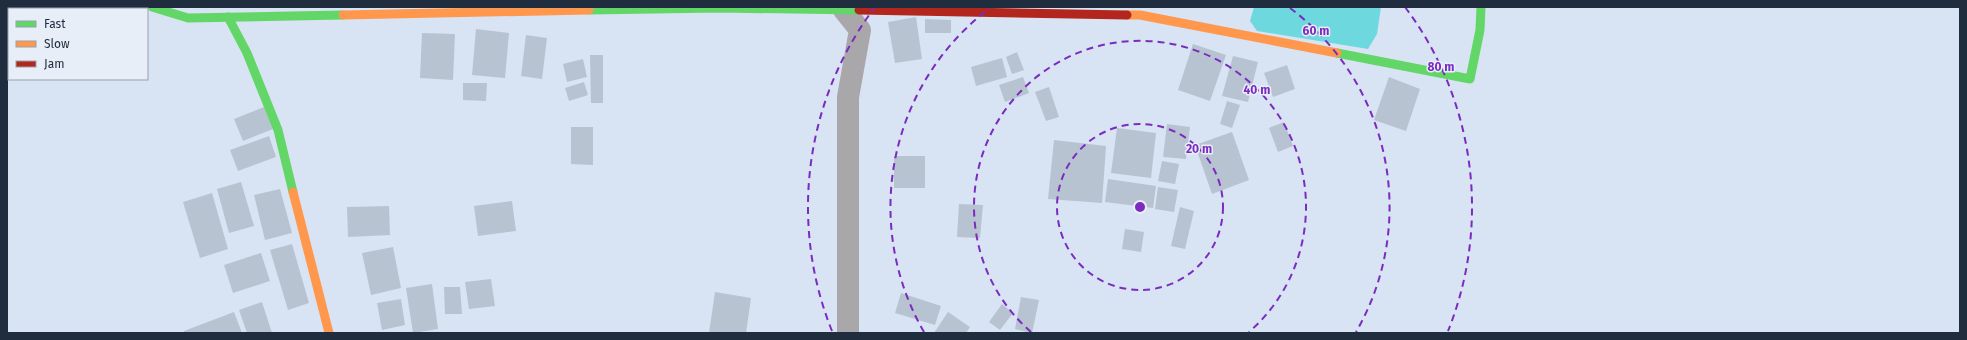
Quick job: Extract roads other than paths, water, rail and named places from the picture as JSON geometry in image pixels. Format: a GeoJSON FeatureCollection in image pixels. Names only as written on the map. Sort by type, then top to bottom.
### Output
{"type":"FeatureCollection","features":[{"type":"Feature","properties":{"kind":"street"},"geometry":{"type":"LineString","coordinates":[[152,7],[188,18],[313,12],[718,8],[1140,16],[1470,79],[1480,30],[1481,7]]}},
{"type":"Feature","properties":{"kind":"street"},"geometry":{"type":"LineString","coordinates":[[844,10],[860,30],[848,97],[848,333]]}},
{"type":"Feature","properties":{"kind":"street"},"geometry":{"type":"LineString","coordinates":[[228,17],[247,53],[278,130],[301,226],[330,333]]}},
{"type":"Feature","properties":{"kind":"water"},"geometry":{"type":"Polygon","coordinates":[[[1254,7],[1381,7],[1377,34],[1368,49],[1257,31],[1250,21],[1254,7]]]}}]}
